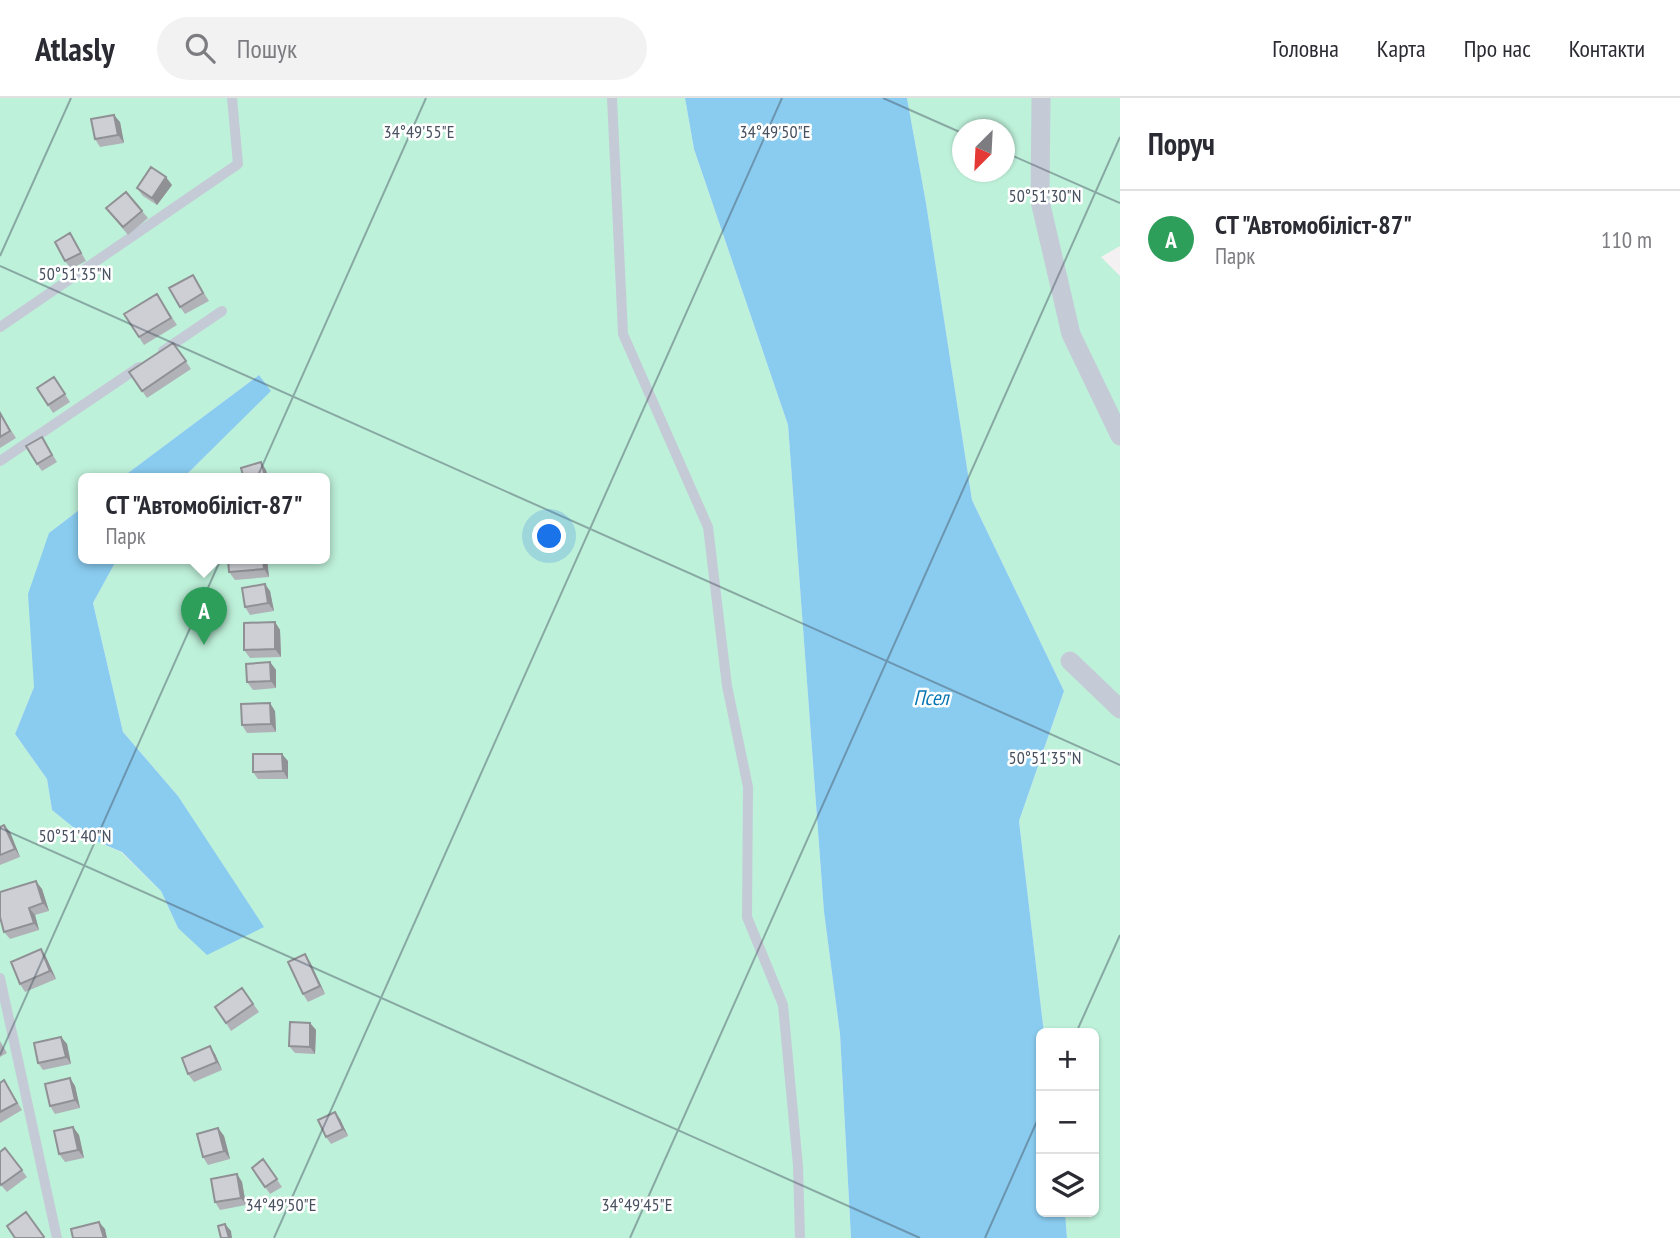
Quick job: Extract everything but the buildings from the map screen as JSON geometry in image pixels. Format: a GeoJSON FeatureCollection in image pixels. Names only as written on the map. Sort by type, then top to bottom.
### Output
{"type":"FeatureCollection","features":[{"type":"Feature","properties":{"kind":"street"},"geometry":{"type":"LineString","coordinates":[[1041,98],[1041,201],[1071,334],[1120,436]]}},
{"type":"Feature","properties":{"kind":"street"},"geometry":{"type":"LineString","coordinates":[[1070,661],[1120,709]]}},
{"type":"Feature","properties":{"kind":"lane"},"geometry":{"type":"LineString","coordinates":[[0,327],[238,164],[232,98]]}},
{"type":"Feature","properties":{"kind":"lane"},"geometry":{"type":"LineString","coordinates":[[612,98],[623,334],[708,527],[727,686],[748,787],[747,917],[783,1005],[798,1166],[800,1238]]}},
{"type":"Feature","properties":{"kind":"lane"},"geometry":{"type":"LineString","coordinates":[[155,356],[222,311]]}},
{"type":"Feature","properties":{"kind":"lane"},"geometry":{"type":"LineString","coordinates":[[0,461],[144,364]]}},
{"type":"Feature","properties":{"kind":"lane"},"geometry":{"type":"LineString","coordinates":[[0,978],[57,1238]]}},
{"type":"Feature","properties":{"kind":"green space"},"geometry":{"type":"Polygon","coordinates":[[[0,98],[685,98],[694,149],[788,425],[824,912],[840,1034],[851,1238],[0,1238],[0,98]],[[259,375],[128,473],[78,473],[78,511],[49,533],[34,687],[15,734],[47,779],[52,810],[84,836],[121,852],[161,891],[178,928],[263,927],[178,796],[123,732],[93,603],[114,564],[330,564],[330,473],[188,473],[270,391],[259,375]]]}},
{"type":"Feature","properties":{"kind":"green space"},"geometry":{"type":"Polygon","coordinates":[[[907,98],[1120,98],[1120,246],[1101,257],[1120,276],[1120,1238],[1067,1238],[1065,1217],[1099,1217],[1099,1028],[1043,1028],[1019,821],[1064,691],[972,500],[907,98]]]}},
{"type":"Feature","properties":{"kind":"water","name":"Псел"},"geometry":{"type":"Polygon","coordinates":[[[685,98],[907,98],[972,500],[1064,691],[1019,821],[1043,1028],[1036,1028],[1036,1217],[1065,1217],[1067,1238],[851,1238],[840,1034],[824,912],[788,425],[694,149],[685,98]]]}},
{"type":"Feature","properties":{"kind":"water"},"geometry":{"type":"Polygon","coordinates":[[[259,375],[271,391],[188,473],[128,473],[259,375]]]}},
{"type":"Feature","properties":{"kind":"water"},"geometry":{"type":"Polygon","coordinates":[[[78,511],[78,564],[114,564],[93,603],[123,732],[178,796],[264,927],[207,955],[178,928],[161,891],[122,852],[84,836],[52,810],[47,779],[15,734],[34,687],[28,594],[49,533],[78,511]]]}},
{"type":"Feature","properties":{"kind":"place","name":"СТ \"Автомобiлiст-87\""},"geometry":{"type":"Point","coordinates":[204,645]}}]}
